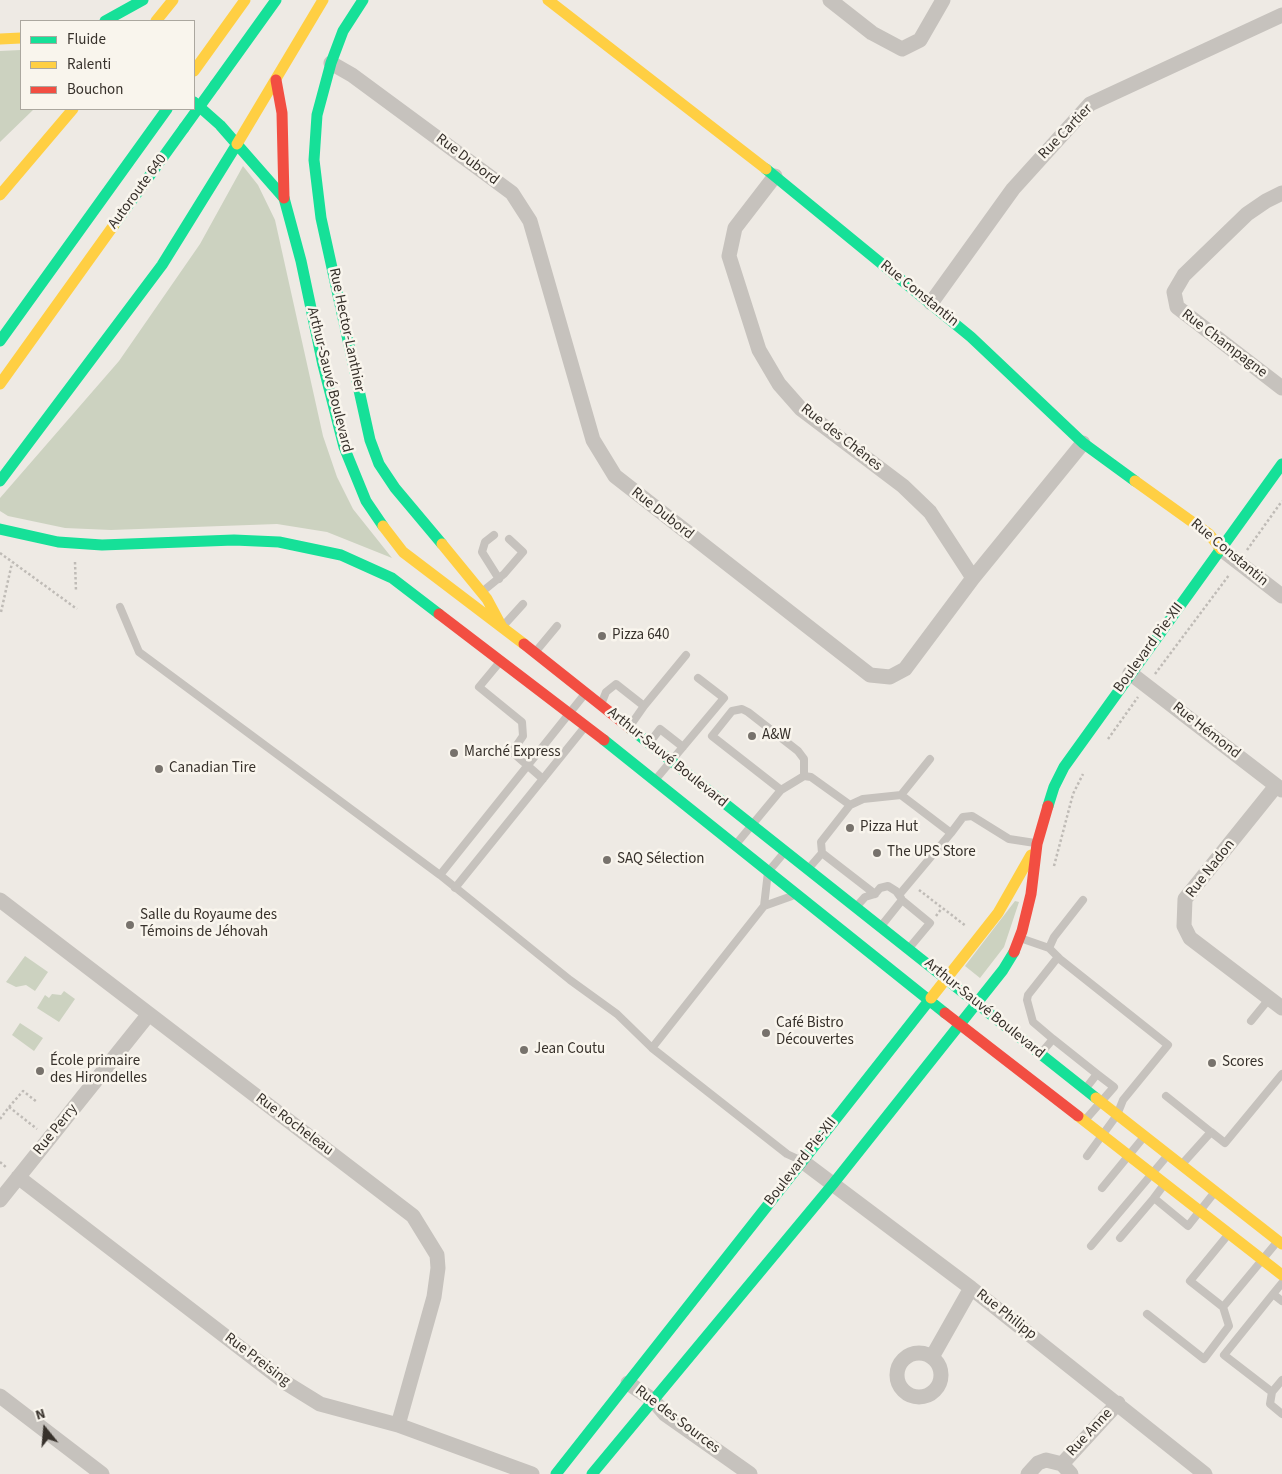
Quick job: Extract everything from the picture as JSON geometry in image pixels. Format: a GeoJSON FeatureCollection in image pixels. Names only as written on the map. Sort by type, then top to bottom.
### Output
{"type":"FeatureCollection","features":[{"type":"Feature","properties":{"kind":"main road"},"geometry":{"type":"LineString","coordinates":[[107,20],[143,0]]}},
{"type":"Feature","properties":{"kind":"main road"},"geometry":{"type":"LineString","coordinates":[[157,20],[173,0]]}},
{"type":"Feature","properties":{"kind":"main road"},"geometry":{"type":"LineString","coordinates":[[195,70],[245,0]]}},
{"type":"Feature","properties":{"kind":"main road","name":"Autoroute 640"},"geometry":{"type":"LineString","coordinates":[[0,384],[276,0]]}},
{"type":"Feature","properties":{"kind":"main road"},"geometry":{"type":"LineString","coordinates":[[0,481],[162,265],[323,0]]}},
{"type":"Feature","properties":{"kind":"main road","name":"Rue Hector-Lanthier"},"geometry":{"type":"LineString","coordinates":[[363,0],[343,31],[331,62],[320,101],[315,130],[315,180],[321,218],[370,440],[379,464],[395,488],[481,592],[502,627]]}},
{"type":"Feature","properties":{"kind":"main road","name":"Rue Constantin"},"geometry":{"type":"LineString","coordinates":[[548,0],[775,176],[931,303],[971,337],[1083,444],[1209,534],[1221,550]]}},
{"type":"Feature","properties":{"kind":"main road"},"geometry":{"type":"LineString","coordinates":[[0,39],[20,38]]}},
{"type":"Feature","properties":{"kind":"main road"},"geometry":{"type":"LineString","coordinates":[[276,80],[282,112],[284,198]]}},
{"type":"Feature","properties":{"kind":"main road","name":"Arthur-Sauvé Boulevard"},"geometry":{"type":"LineString","coordinates":[[195,103],[237,144],[284,198],[301,261],[336,418],[358,483],[376,518],[395,543],[422,567],[586,693],[593,715],[655,780],[768,872],[798,890],[929,1000],[1152,1174],[1173,1174],[1215,1192],[1262,1260],[1282,1275]]}},
{"type":"Feature","properties":{"kind":"main road"},"geometry":{"type":"LineString","coordinates":[[0,195],[72,110]]}},
{"type":"Feature","properties":{"kind":"main road","name":"Autoroute 640"},"geometry":{"type":"LineString","coordinates":[[0,341],[165,112]]}},
{"type":"Feature","properties":{"kind":"main road","name":"Boulevard Pie-XII"},"geometry":{"type":"LineString","coordinates":[[592,1474],[833,1184],[961,1025],[1008,963],[1020,938],[1031,894],[1037,844],[1054,787],[1064,767],[1282,464]]}},
{"type":"Feature","properties":{"kind":"main road","name":"Arthur-Sauvé Boulevard"},"geometry":{"type":"LineString","coordinates":[[0,529],[58,542],[81,543],[256,540],[320,549],[363,563],[392,578],[570,713],[593,715],[629,727],[784,852],[805,874],[856,908],[976,1004],[1027,1030],[1040,1054],[1168,1155],[1173,1174],[1200,1211],[1280,1242]]}},
{"type":"Feature","properties":{"kind":"main road","name":"Boulevard Pie-XII"},"geometry":{"type":"LineString","coordinates":[[556,1474],[998,912],[1037,844]]}},
{"type":"Feature","properties":{"kind":"street"},"geometry":{"type":"LineString","coordinates":[[830,0],[872,33],[902,49],[920,40],[943,0]]}},
{"type":"Feature","properties":{"kind":"street","name":"Rue Cartier"},"geometry":{"type":"LineString","coordinates":[[931,303],[1012,189],[1090,104],[1282,15]]}},
{"type":"Feature","properties":{"kind":"street","name":"Rue Dubord"},"geometry":{"type":"LineString","coordinates":[[331,62],[352,74],[512,193],[530,221],[593,440],[615,476],[870,675],[890,676],[904,669],[973,578],[1083,444]]}},
{"type":"Feature","properties":{"kind":"street","name":"Rue des Chênes"},"geometry":{"type":"LineString","coordinates":[[775,176],[735,228],[729,256],[760,350],[779,384],[801,409],[903,486],[930,512],[973,578]]}},
{"type":"Feature","properties":{"kind":"street","name":"Rue Champagne"},"geometry":{"type":"LineString","coordinates":[[1282,193],[1247,214],[1184,275],[1174,292],[1177,307],[1282,388]]}},
{"type":"Feature","properties":{"kind":"street","name":"Rue Constantin"},"geometry":{"type":"LineString","coordinates":[[1221,550],[1282,596]]}},
{"type":"Feature","properties":{"kind":"street","name":"Rue Hémond"},"geometry":{"type":"LineString","coordinates":[[1130,673],[1279,788]]}},
{"type":"Feature","properties":{"kind":"street","name":"Rue Nadon"},"geometry":{"type":"LineString","coordinates":[[1279,788],[1185,899],[1184,926],[1190,938],[1282,1008]]}},
{"type":"Feature","properties":{"kind":"street","name":"Rue Rocheleau"},"geometry":{"type":"LineString","coordinates":[[0,900],[412,1216],[421,1227],[437,1255],[438,1268],[434,1297],[398,1425]]}},
{"type":"Feature","properties":{"kind":"street","name":"Rue Perry"},"geometry":{"type":"LineString","coordinates":[[0,1200],[149,1014]]}},
{"type":"Feature","properties":{"kind":"street","name":"Rue Philipp"},"geometry":{"type":"LineString","coordinates":[[802,1161],[971,1288],[1206,1474]]}},
{"type":"Feature","properties":{"kind":"street","name":"Rue Preising"},"geometry":{"type":"LineString","coordinates":[[18,1177],[286,1383],[320,1404],[398,1425],[532,1474]]}},
{"type":"Feature","properties":{"kind":"street"},"geometry":{"type":"LineString","coordinates":[[932,1358],[971,1288]]}},
{"type":"Feature","properties":{"kind":"street","name":"Rue des Sources"},"geometry":{"type":"LineString","coordinates":[[628,1383],[653,1400],[665,1414],[750,1474]]}},
{"type":"Feature","properties":{"kind":"street"},"geometry":{"type":"LineString","coordinates":[[0,1396],[102,1474]]}},
{"type":"Feature","properties":{"kind":"street","name":"Rue Anne"},"geometry":{"type":"LineString","coordinates":[[1028,1474],[1038,1463],[1046,1460],[1066,1469],[1118,1403]]}},
{"type":"Feature","properties":{"kind":"lane"},"geometry":{"type":"LineString","coordinates":[[494,535],[485,542],[482,552],[499,579]]}},
{"type":"Feature","properties":{"kind":"lane"},"geometry":{"type":"LineString","coordinates":[[470,604],[481,592],[499,579],[523,552],[508,538]]}},
{"type":"Feature","properties":{"kind":"lane"},"geometry":{"type":"LineString","coordinates":[[502,627],[523,604]]}},
{"type":"Feature","properties":{"kind":"lane"},"geometry":{"type":"LineString","coordinates":[[120,607],[139,652],[440,875],[570,980],[617,1014],[652,1048],[788,1154],[802,1161]]}},
{"type":"Feature","properties":{"kind":"lane"},"geometry":{"type":"LineString","coordinates":[[535,652],[556,626]]}},
{"type":"Feature","properties":{"kind":"lane"},"geometry":{"type":"LineString","coordinates":[[629,727],[686,655]]}},
{"type":"Feature","properties":{"kind":"lane"},"geometry":{"type":"LineString","coordinates":[[501,660],[479,688],[522,722],[523,736],[512,752],[543,779]]}},
{"type":"Feature","properties":{"kind":"lane"},"geometry":{"type":"LineString","coordinates":[[655,780],[724,698],[698,678]]}},
{"type":"Feature","properties":{"kind":"lane"},"geometry":{"type":"LineString","coordinates":[[455,888],[593,715],[606,692],[616,684],[644,706]]}},
{"type":"Feature","properties":{"kind":"lane"},"geometry":{"type":"LineString","coordinates":[[440,875],[586,693],[606,692]]}},
{"type":"Feature","properties":{"kind":"lane"},"geometry":{"type":"LineString","coordinates":[[781,790],[712,736],[732,711],[738,709],[745,710],[800,754],[804,762],[804,776]]}},
{"type":"Feature","properties":{"kind":"lane"},"geometry":{"type":"LineString","coordinates":[[649,743],[660,729],[683,747]]}},
{"type":"Feature","properties":{"kind":"lane"},"geometry":{"type":"LineString","coordinates":[[901,795],[930,759]]}},
{"type":"Feature","properties":{"kind":"lane"},"geometry":{"type":"LineString","coordinates":[[736,845],[781,790],[804,776]]}},
{"type":"Feature","properties":{"kind":"lane"},"geometry":{"type":"LineString","coordinates":[[804,776],[817,781],[850,805]]}},
{"type":"Feature","properties":{"kind":"lane"},"geometry":{"type":"LineString","coordinates":[[805,874],[822,853],[821,842],[850,805],[863,799],[901,795],[951,833]]}},
{"type":"Feature","properties":{"kind":"lane"},"geometry":{"type":"LineString","coordinates":[[880,927],[963,817],[972,816],[1009,838],[1037,844]]}},
{"type":"Feature","properties":{"kind":"lane"},"geometry":{"type":"LineString","coordinates":[[764,906],[768,872],[784,852]]}},
{"type":"Feature","properties":{"kind":"lane"},"geometry":{"type":"LineString","coordinates":[[822,853],[875,894]]}},
{"type":"Feature","properties":{"kind":"lane"},"geometry":{"type":"LineString","coordinates":[[856,908],[865,897],[875,894],[880,888],[888,886],[930,923],[909,949]]}},
{"type":"Feature","properties":{"kind":"lane"},"geometry":{"type":"LineString","coordinates":[[652,1048],[764,906],[798,890]]}},
{"type":"Feature","properties":{"kind":"lane"},"geometry":{"type":"LineString","coordinates":[[1049,948],[1054,937],[1083,900]]}},
{"type":"Feature","properties":{"kind":"lane"},"geometry":{"type":"LineString","coordinates":[[1020,938],[1049,948],[1168,1045],[1123,1100],[1117,1115],[1101,1134],[1087,1156]]}},
{"type":"Feature","properties":{"kind":"lane"},"geometry":{"type":"LineString","coordinates":[[1058,957],[1028,995],[1027,1030],[1053,1039],[1114,1087],[1084,1121]]}},
{"type":"Feature","properties":{"kind":"lane"},"geometry":{"type":"LineString","coordinates":[[1251,1021],[1269,999]]}},
{"type":"Feature","properties":{"kind":"lane"},"geometry":{"type":"LineString","coordinates":[[1040,1054],[1053,1039]]}},
{"type":"Feature","properties":{"kind":"lane"},"geometry":{"type":"LineString","coordinates":[[1085,1089],[1097,1074]]}},
{"type":"Feature","properties":{"kind":"lane"},"geometry":{"type":"LineString","coordinates":[[1166,1096],[1226,1143],[1282,1074]]}},
{"type":"Feature","properties":{"kind":"lane"},"geometry":{"type":"LineString","coordinates":[[1120,1238],[1211,1132]]}},
{"type":"Feature","properties":{"kind":"lane"},"geometry":{"type":"LineString","coordinates":[[1102,1188],[1145,1136]]}},
{"type":"Feature","properties":{"kind":"lane"},"geometry":{"type":"LineString","coordinates":[[1091,1246],[1168,1155]]}},
{"type":"Feature","properties":{"kind":"lane"},"geometry":{"type":"LineString","coordinates":[[1154,1198],[1188,1226],[1215,1192]]}},
{"type":"Feature","properties":{"kind":"lane"},"geometry":{"type":"LineString","coordinates":[[1147,1314],[1204,1359],[1229,1326],[1223,1307],[1190,1281],[1236,1224]]}},
{"type":"Feature","properties":{"kind":"lane"},"geometry":{"type":"LineString","coordinates":[[1223,1307],[1262,1260],[1280,1242]]}},
{"type":"Feature","properties":{"kind":"lane"},"geometry":{"type":"LineString","coordinates":[[1224,1355],[1282,1283]]}},
{"type":"Feature","properties":{"kind":"lane"},"geometry":{"type":"LineString","coordinates":[[1274,1294],[1282,1301]]}},
{"type":"Feature","properties":{"kind":"lane"},"geometry":{"type":"LineString","coordinates":[[1213,1346],[1272,1392]]}},
{"type":"Feature","properties":{"kind":"lane"},"geometry":{"type":"LineString","coordinates":[[1282,1380],[1272,1392],[1270,1404],[1282,1414]]}},
{"type":"Feature","properties":{"kind":"path"},"geometry":{"type":"LineString","coordinates":[[1246,551],[1282,501]]}},
{"type":"Feature","properties":{"kind":"path"},"geometry":{"type":"LineString","coordinates":[[75,553],[76,591]]}},
{"type":"Feature","properties":{"kind":"path"},"geometry":{"type":"LineString","coordinates":[[0,554],[77,609]]}},
{"type":"Feature","properties":{"kind":"path"},"geometry":{"type":"LineString","coordinates":[[1,612],[12,563]]}},
{"type":"Feature","properties":{"kind":"path","name":"Boulevard Pie-XII"},"geometry":{"type":"LineString","coordinates":[[1155,674],[1232,571]]}},
{"type":"Feature","properties":{"kind":"path","name":"Boulevard Pie-XII"},"geometry":{"type":"LineString","coordinates":[[1104,744],[1136,700]]}},
{"type":"Feature","properties":{"kind":"path"},"geometry":{"type":"LineString","coordinates":[[1052,873],[1073,794],[1083,773]]}},
{"type":"Feature","properties":{"kind":"path"},"geometry":{"type":"LineString","coordinates":[[917,888],[972,931]]}},
{"type":"Feature","properties":{"kind":"path"},"geometry":{"type":"LineString","coordinates":[[0,1120],[23,1091],[37,1102]]}},
{"type":"Feature","properties":{"kind":"path"},"geometry":{"type":"LineString","coordinates":[[9,1107],[49,1138]]}},
{"type":"Feature","properties":{"kind":"green space"},"geometry":{"type":"Polygon","coordinates":[[[20,50],[20,110],[33,110],[0,142],[0,51],[20,50]]]}},
{"type":"Feature","properties":{"kind":"green space"},"geometry":{"type":"Polygon","coordinates":[[[243,166],[258,185],[275,220],[323,436],[337,477],[353,509],[392,558],[327,532],[277,524],[111,530],[65,528],[8,516],[0,511],[0,498],[119,361],[200,244],[243,166]]]}},
{"type":"Feature","properties":{"kind":"green space"},"geometry":{"type":"Polygon","coordinates":[[[1015,901],[1019,902],[1004,947],[980,978],[965,966],[1015,901]]]}},
{"type":"Feature","properties":{"kind":"green space"},"geometry":{"type":"Polygon","coordinates":[[[25,956],[48,972],[35,991],[26,985],[16,987],[6,982],[25,956]]]}},
{"type":"Feature","properties":{"kind":"green space"},"geometry":{"type":"Polygon","coordinates":[[[64,991],[75,999],[59,1022],[37,1008],[45,995],[49,998],[52,994],[61,995],[64,991]]]}},
{"type":"Feature","properties":{"kind":"green space"},"geometry":{"type":"Polygon","coordinates":[[[20,1023],[43,1038],[34,1051],[12,1035],[20,1023]]]}},
{"type":"Feature","properties":{"kind":"traffic: fast"},"geometry":{"type":"LineString","coordinates":[[107,20],[143,0]]}},
{"type":"Feature","properties":{"kind":"traffic: fast"},"geometry":{"type":"LineString","coordinates":[[215,85],[276,0]]}},
{"type":"Feature","properties":{"kind":"traffic: fast"},"geometry":{"type":"LineString","coordinates":[[363,0],[343,31],[331,63],[317,115],[314,160],[321,218],[370,440],[379,464],[395,488],[442,544]]}},
{"type":"Feature","properties":{"kind":"traffic: fast"},"geometry":{"type":"LineString","coordinates":[[184,128],[215,85]]}},
{"type":"Feature","properties":{"kind":"traffic: fast"},"geometry":{"type":"LineString","coordinates":[[195,103],[220,125],[284,198],[301,261],[323,365],[344,447],[366,501],[383,526]]}},
{"type":"Feature","properties":{"kind":"traffic: fast"},"geometry":{"type":"LineString","coordinates":[[0,341],[166,110]]}},
{"type":"Feature","properties":{"kind":"traffic: fast"},"geometry":{"type":"LineString","coordinates":[[114,225],[184,128]]}},
{"type":"Feature","properties":{"kind":"traffic: fast"},"geometry":{"type":"LineString","coordinates":[[0,481],[162,265],[237,144]]}},
{"type":"Feature","properties":{"kind":"traffic: fast"},"geometry":{"type":"LineString","coordinates":[[766,169],[971,337],[1083,443],[1135,481]]}},
{"type":"Feature","properties":{"kind":"traffic: fast"},"geometry":{"type":"LineString","coordinates":[[1048,806],[1054,787],[1064,767],[1282,464]]}},
{"type":"Feature","properties":{"kind":"traffic: fast"},"geometry":{"type":"LineString","coordinates":[[0,529],[58,542],[102,545],[234,540],[279,542],[341,555],[392,578],[439,614]]}},
{"type":"Feature","properties":{"kind":"traffic: fast"},"geometry":{"type":"LineString","coordinates":[[631,729],[1096,1098]]}},
{"type":"Feature","properties":{"kind":"traffic: fast"},"geometry":{"type":"LineString","coordinates":[[604,740],[945,1013]]}},
{"type":"Feature","properties":{"kind":"traffic: fast"},"geometry":{"type":"LineString","coordinates":[[592,1474],[833,1184],[1003,970],[1014,952]]}},
{"type":"Feature","properties":{"kind":"traffic: fast"},"geometry":{"type":"LineString","coordinates":[[556,1474],[931,998]]}},
{"type":"Feature","properties":{"kind":"traffic: slow"},"geometry":{"type":"LineString","coordinates":[[157,20],[173,0]]}},
{"type":"Feature","properties":{"kind":"traffic: slow"},"geometry":{"type":"LineString","coordinates":[[195,70],[245,0]]}},
{"type":"Feature","properties":{"kind":"traffic: slow"},"geometry":{"type":"LineString","coordinates":[[237,144],[323,0]]}},
{"type":"Feature","properties":{"kind":"traffic: slow"},"geometry":{"type":"LineString","coordinates":[[548,0],[766,169]]}},
{"type":"Feature","properties":{"kind":"traffic: slow"},"geometry":{"type":"LineString","coordinates":[[0,39],[20,38]]}},
{"type":"Feature","properties":{"kind":"traffic: slow"},"geometry":{"type":"LineString","coordinates":[[0,195],[72,110]]}},
{"type":"Feature","properties":{"kind":"traffic: slow"},"geometry":{"type":"LineString","coordinates":[[0,384],[114,225]]}},
{"type":"Feature","properties":{"kind":"traffic: slow"},"geometry":{"type":"LineString","coordinates":[[1135,481],[1209,534],[1221,549]]}},
{"type":"Feature","properties":{"kind":"traffic: slow"},"geometry":{"type":"LineString","coordinates":[[383,526],[403,552],[524,644]]}},
{"type":"Feature","properties":{"kind":"traffic: slow"},"geometry":{"type":"LineString","coordinates":[[442,544],[487,599],[502,627]]}},
{"type":"Feature","properties":{"kind":"traffic: slow"},"geometry":{"type":"LineString","coordinates":[[931,998],[998,913],[1031,855]]}},
{"type":"Feature","properties":{"kind":"traffic: slow"},"geometry":{"type":"LineString","coordinates":[[1096,1098],[1282,1244]]}},
{"type":"Feature","properties":{"kind":"traffic: slow"},"geometry":{"type":"LineString","coordinates":[[1078,1116],[1282,1275]]}},
{"type":"Feature","properties":{"kind":"traffic: jam"},"geometry":{"type":"LineString","coordinates":[[276,80],[282,113],[284,198]]}},
{"type":"Feature","properties":{"kind":"traffic: jam"},"geometry":{"type":"LineString","coordinates":[[439,614],[604,740]]}},
{"type":"Feature","properties":{"kind":"traffic: jam"},"geometry":{"type":"LineString","coordinates":[[524,644],[631,729]]}},
{"type":"Feature","properties":{"kind":"traffic: jam"},"geometry":{"type":"LineString","coordinates":[[1014,952],[1022,931],[1031,894],[1037,844],[1048,806]]}},
{"type":"Feature","properties":{"kind":"traffic: jam"},"geometry":{"type":"LineString","coordinates":[[945,1013],[1078,1116]]}},
{"type":"Feature","properties":{"kind":"place","name":"Pizza 640"},"geometry":{"type":"Point","coordinates":[602,636]}},
{"type":"Feature","properties":{"kind":"place","name":"A&W"},"geometry":{"type":"Point","coordinates":[752,736]}},
{"type":"Feature","properties":{"kind":"place","name":"Marché Express"},"geometry":{"type":"Point","coordinates":[454,753]}},
{"type":"Feature","properties":{"kind":"place","name":"Canadian Tire"},"geometry":{"type":"Point","coordinates":[159,769]}},
{"type":"Feature","properties":{"kind":"place","name":"Pizza Hut"},"geometry":{"type":"Point","coordinates":[850,828]}},
{"type":"Feature","properties":{"kind":"place","name":"The UPS Store"},"geometry":{"type":"Point","coordinates":[877,853]}},
{"type":"Feature","properties":{"kind":"place","name":"SAQ Sélection"},"geometry":{"type":"Point","coordinates":[607,860]}},
{"type":"Feature","properties":{"kind":"place","name":"Salle du Royaume des Témoins de Jéhovah"},"geometry":{"type":"Point","coordinates":[130,925]}},
{"type":"Feature","properties":{"kind":"place","name":"Café Bistro Découvertes"},"geometry":{"type":"Point","coordinates":[766,1033]}},
{"type":"Feature","properties":{"kind":"place","name":"Jean Coutu"},"geometry":{"type":"Point","coordinates":[524,1050]}},
{"type":"Feature","properties":{"kind":"place","name":"Scores"},"geometry":{"type":"Point","coordinates":[1212,1063]}},
{"type":"Feature","properties":{"kind":"place","name":"École primaire des Hirondelles"},"geometry":{"type":"Point","coordinates":[40,1071]}}]}
